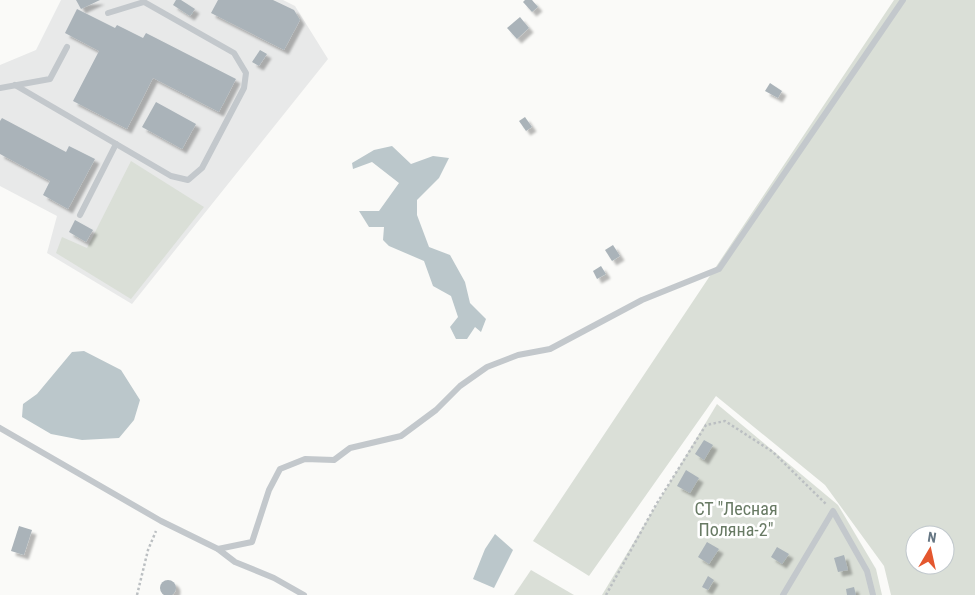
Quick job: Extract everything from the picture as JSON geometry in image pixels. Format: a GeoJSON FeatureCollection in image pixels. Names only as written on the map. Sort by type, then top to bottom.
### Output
{"type":"FeatureCollection","features":[{"type":"Feature","properties":{"kind":"lane"},"geometry":{"type":"LineString","coordinates":[[218,549],[252,542],[270,490],[280,469],[305,459],[334,460],[350,448],[401,436],[436,410],[460,386],[486,367],[518,355],[550,349],[642,300],[718,270],[903,0]]}},
{"type":"Feature","properties":{"kind":"lane"},"geometry":{"type":"LineString","coordinates":[[15,85],[171,176],[188,180],[202,168],[244,88],[246,73],[234,54],[144,2],[108,13]]}},
{"type":"Feature","properties":{"kind":"lane"},"geometry":{"type":"LineString","coordinates":[[0,88],[50,79],[67,48]]}},
{"type":"Feature","properties":{"kind":"lane"},"geometry":{"type":"LineString","coordinates":[[80,215],[116,144]]}},
{"type":"Feature","properties":{"kind":"lane"},"geometry":{"type":"LineString","coordinates":[[0,428],[161,521],[218,549],[235,562],[274,578],[304,595]]}},
{"type":"Feature","properties":{"kind":"lane"},"geometry":{"type":"LineString","coordinates":[[783,595],[833,512],[867,571],[873,595]]}},
{"type":"Feature","properties":{"kind":"path"},"geometry":{"type":"LineString","coordinates":[[606,595],[657,503],[706,424],[724,421],[773,452],[833,512]]}},
{"type":"Feature","properties":{"kind":"path"},"geometry":{"type":"LineString","coordinates":[[138,595],[148,550],[161,521]]}},
{"type":"Feature","properties":{"kind":"shaded area"},"geometry":{"type":"Polygon","coordinates":[[[61,0],[283,0],[295,6],[328,59],[132,304],[47,253],[57,216],[0,186],[0,65],[36,50],[61,0]]]}},
{"type":"Feature","properties":{"kind":"shaded area"},"geometry":{"type":"Polygon","coordinates":[[[392,146],[411,164],[433,156],[449,158],[439,178],[417,200],[417,215],[429,247],[450,255],[465,282],[470,303],[486,319],[481,332],[475,327],[467,339],[456,339],[450,327],[458,317],[451,296],[433,286],[424,261],[389,246],[383,240],[384,227],[369,227],[359,211],[379,211],[399,183],[372,162],[353,169],[352,163],[374,150],[392,146]]]}},
{"type":"Feature","properties":{"kind":"shaded area"},"geometry":{"type":"Polygon","coordinates":[[[84,351],[121,370],[140,400],[134,420],[119,438],[82,440],[51,434],[22,417],[23,404],[37,394],[72,352],[84,351]]]}},
{"type":"Feature","properties":{"kind":"shaded area"},"geometry":{"type":"Polygon","coordinates":[[[495,534],[513,550],[494,588],[473,579],[485,549],[495,534]]]}},
{"type":"Feature","properties":{"kind":"green space"},"geometry":{"type":"Polygon","coordinates":[[[894,0],[975,0],[975,595],[891,595],[884,566],[825,485],[716,396],[589,576],[533,541],[894,0]]]}},
{"type":"Feature","properties":{"kind":"green space"},"geometry":{"type":"Polygon","coordinates":[[[131,161],[204,207],[131,299],[56,253],[62,237],[87,248],[131,161]]]}},
{"type":"Feature","properties":{"kind":"green space","name":"СТ \"Лесная Поляна-2\""},"geometry":{"type":"Polygon","coordinates":[[[717,404],[838,505],[876,569],[882,595],[602,595],[717,404]]]}},
{"type":"Feature","properties":{"kind":"green space"},"geometry":{"type":"Polygon","coordinates":[[[531,570],[574,595],[514,595],[531,570]]]}},
{"type":"Feature","properties":{"kind":"building"},"geometry":{"type":"Polygon","coordinates":[[[76,0],[100,0],[81,9],[76,0]]]}},
{"type":"Feature","properties":{"kind":"building"},"geometry":{"type":"Polygon","coordinates":[[[176,0],[181,0],[195,9],[190,16],[173,5],[176,0]]]}},
{"type":"Feature","properties":{"kind":"building"},"geometry":{"type":"Polygon","coordinates":[[[218,0],[273,0],[294,10],[300,20],[284,50],[211,13],[218,0]]]}},
{"type":"Feature","properties":{"kind":"building"},"geometry":{"type":"Polygon","coordinates":[[[525,0],[532,0],[538,7],[532,12],[523,2],[525,0]]]}},
{"type":"Feature","properties":{"kind":"building"},"geometry":{"type":"Polygon","coordinates":[[[77,9],[115,28],[117,25],[143,38],[146,33],[236,79],[219,112],[153,78],[127,129],[73,101],[99,51],[65,33],[77,9]]]}},
{"type":"Feature","properties":{"kind":"building"},"geometry":{"type":"Polygon","coordinates":[[[520,17],[529,28],[517,39],[507,28],[520,17]]]}},
{"type":"Feature","properties":{"kind":"building"},"geometry":{"type":"Polygon","coordinates":[[[260,50],[267,54],[259,66],[252,62],[260,50]]]}},
{"type":"Feature","properties":{"kind":"building"},"geometry":{"type":"Polygon","coordinates":[[[770,83],[782,91],[778,98],[765,91],[770,83]]]}},
{"type":"Feature","properties":{"kind":"building"},"geometry":{"type":"Polygon","coordinates":[[[156,102],[196,124],[182,149],[142,127],[156,102]]]}},
{"type":"Feature","properties":{"kind":"building"},"geometry":{"type":"Polygon","coordinates":[[[525,117],[532,127],[526,131],[519,121],[525,117]]]}},
{"type":"Feature","properties":{"kind":"building"},"geometry":{"type":"Polygon","coordinates":[[[2,118],[66,152],[69,146],[95,159],[68,209],[43,195],[50,181],[0,154],[0,121],[2,118]]]}},
{"type":"Feature","properties":{"kind":"building"},"geometry":{"type":"Polygon","coordinates":[[[75,220],[93,230],[86,242],[69,232],[75,220]]]}},
{"type":"Feature","properties":{"kind":"building"},"geometry":{"type":"Polygon","coordinates":[[[613,245],[620,256],[612,261],[605,250],[613,245]]]}},
{"type":"Feature","properties":{"kind":"building"},"geometry":{"type":"Polygon","coordinates":[[[601,266],[606,274],[597,279],[593,271],[601,266]]]}},
{"type":"Feature","properties":{"kind":"building"},"geometry":{"type":"Polygon","coordinates":[[[704,440],[713,445],[704,460],[695,454],[704,440]]]}},
{"type":"Feature","properties":{"kind":"building"},"geometry":{"type":"Polygon","coordinates":[[[686,470],[699,478],[690,493],[677,486],[686,470]]]}},
{"type":"Feature","properties":{"kind":"building"},"geometry":{"type":"Polygon","coordinates":[[[19,526],[32,530],[24,555],[11,551],[19,526]]]}},
{"type":"Feature","properties":{"kind":"building"},"geometry":{"type":"Polygon","coordinates":[[[707,542],[719,549],[709,564],[698,557],[707,542]]]}},
{"type":"Feature","properties":{"kind":"building"},"geometry":{"type":"Polygon","coordinates":[[[777,547],[789,554],[782,564],[771,557],[777,547]]]}},
{"type":"Feature","properties":{"kind":"building"},"geometry":{"type":"Polygon","coordinates":[[[844,555],[848,570],[838,572],[834,558],[844,555]]]}},
{"type":"Feature","properties":{"kind":"building"},"geometry":{"type":"Polygon","coordinates":[[[708,576],[714,580],[708,590],[702,587],[708,576]]]}},
{"type":"Feature","properties":{"kind":"building"},"geometry":{"type":"Polygon","coordinates":[[[168,580],[176,588],[168,596],[160,588],[168,580]]]}},
{"type":"Feature","properties":{"kind":"building"},"geometry":{"type":"Polygon","coordinates":[[[854,587],[856,595],[847,595],[846,589],[854,587]]]}}]}
